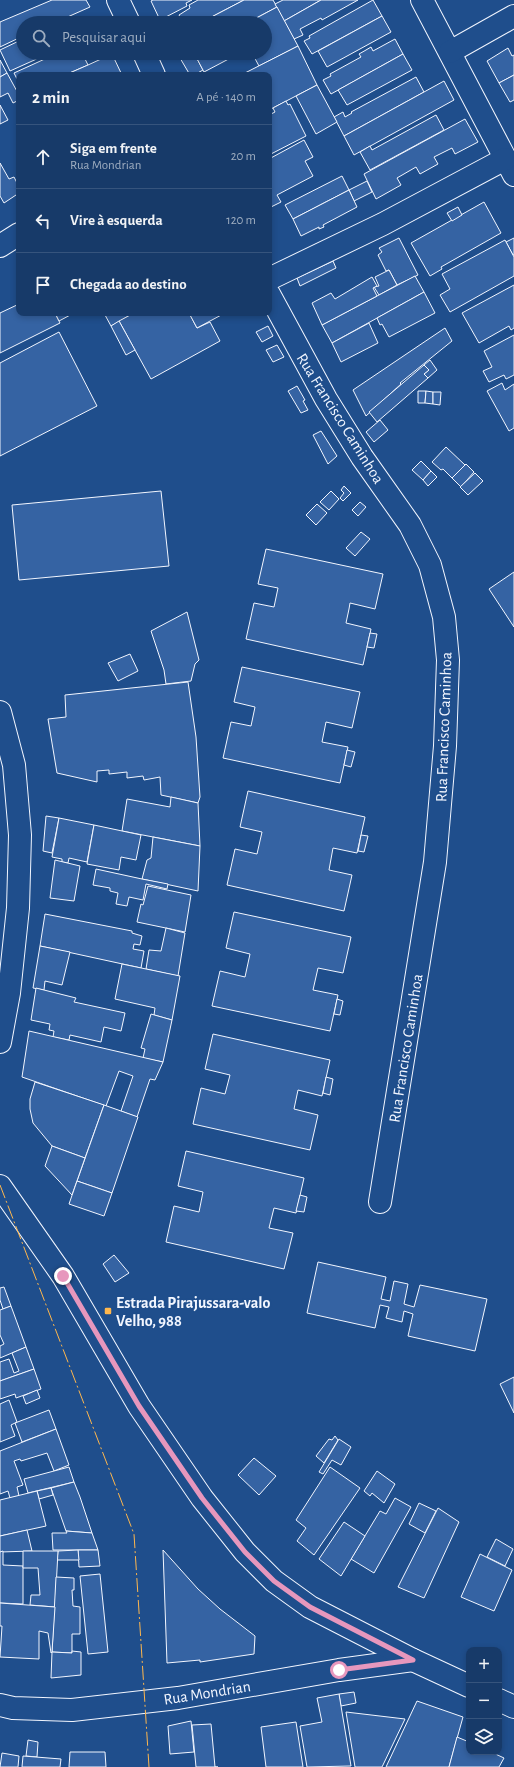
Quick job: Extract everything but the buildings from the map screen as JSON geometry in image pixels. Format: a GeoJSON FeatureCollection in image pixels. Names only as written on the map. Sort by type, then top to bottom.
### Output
{"type":"FeatureCollection","features":[{"type":"Feature","properties":{"kind":"street"},"geometry":{"type":"LineString","coordinates":[[118,0],[126,16]]}},
{"type":"Feature","properties":{"kind":"street"},"geometry":{"type":"LineString","coordinates":[[272,278],[383,224],[509,167],[422,0]]}},
{"type":"Feature","properties":{"kind":"street"},"geometry":{"type":"LineString","coordinates":[[450,52],[514,16]]}},
{"type":"Feature","properties":{"kind":"street"},"geometry":{"type":"LineString","coordinates":[[147,60],[153,72]]}},
{"type":"Feature","properties":{"kind":"street"},"geometry":{"type":"LineString","coordinates":[[0,246],[16,236]]}},
{"type":"Feature","properties":{"kind":"street","name":"Rua Francisco Caminhoa"},"geometry":{"type":"LineString","coordinates":[[272,300],[326,399],[362,457],[410,525],[430,565],[444,618],[448,660],[446,738],[435,862],[380,1202]]}},
{"type":"Feature","properties":{"kind":"street"},"geometry":{"type":"LineString","coordinates":[[0,712],[14,765],[20,835],[18,908],[9,993],[0,1042]]}},
{"type":"Feature","properties":{"kind":"street"},"geometry":{"type":"LineString","coordinates":[[0,1186],[63,1276],[139,1406],[202,1498],[245,1552],[274,1581],[310,1607],[413,1660],[466,1685]]}},
{"type":"Feature","properties":{"kind":"street","name":"Rua Mondrian"},"geometry":{"type":"LineString","coordinates":[[0,1705],[12,1708],[72,1710],[178,1698],[339,1670],[413,1660]]}},
{"type":"Feature","properties":{"kind":"street"},"geometry":{"type":"LineString","coordinates":[[502,1701],[514,1707]]}},
{"type":"Feature","properties":{"kind":"power"},"geometry":{"type":"LineString","coordinates":[[0,1185],[134,1534],[149,1767]]}},
{"type":"Feature","properties":{"kind":"place","name":"Estrada Pirajussara-valo Velho, 988"},"geometry":{"type":"Point","coordinates":[108,1311]}},
{"type":"Feature","properties":{"kind":"route"},"geometry":{"type":"LineString","coordinates":[[63,1276],[139,1406],[202,1498],[245,1552],[274,1581],[310,1607],[413,1660],[339,1670]]}}]}
